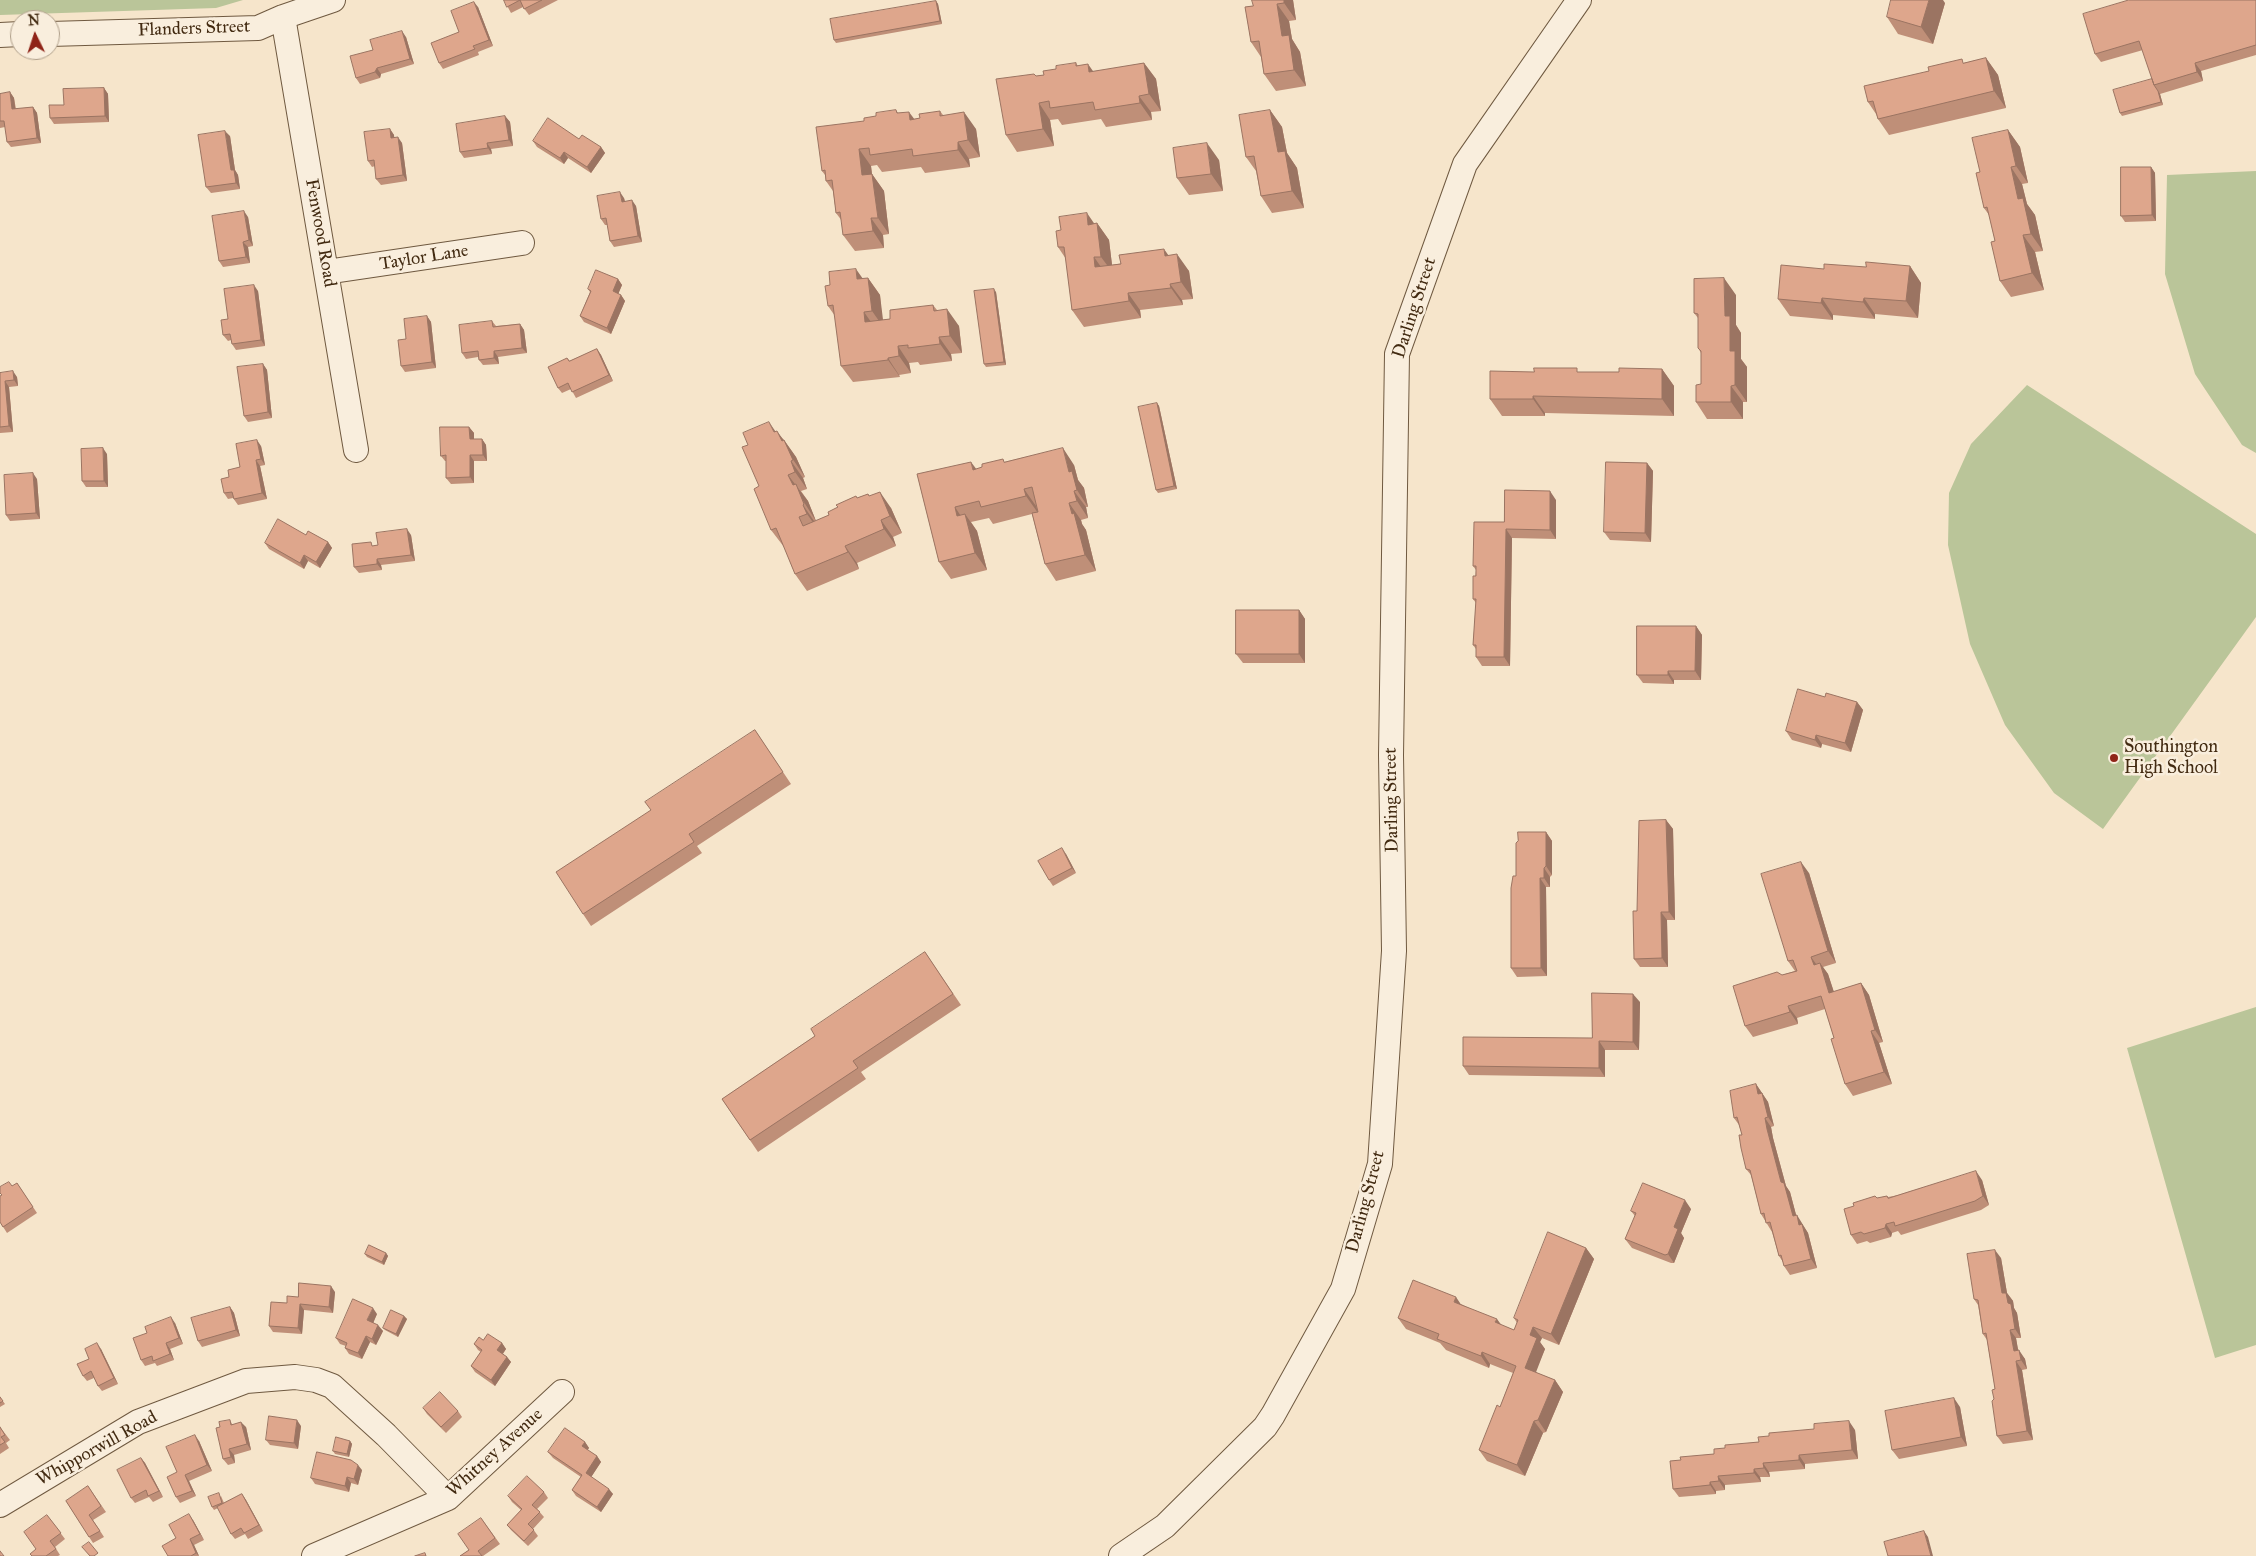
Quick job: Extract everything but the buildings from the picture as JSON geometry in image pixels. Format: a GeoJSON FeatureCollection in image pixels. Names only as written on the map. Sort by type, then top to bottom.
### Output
{"type":"FeatureCollection","features":[{"type":"Feature","properties":{"kind":"street","name":"Flanders Street"},"geometry":{"type":"LineString","coordinates":[[60,34],[258,28],[283,17],[333,0]]}},
{"type":"Feature","properties":{"kind":"street","name":"Darling Street"},"geometry":{"type":"LineString","coordinates":[[1121,1556],[1165,1526],[1265,1427],[1273,1415],[1343,1289],[1380,1164],[1394,951],[1391,754],[1397,354],[1465,164],[1579,0]]}},
{"type":"Feature","properties":{"kind":"street","name":"Fenwood Road"},"geometry":{"type":"LineString","coordinates":[[283,17],[356,450]]}},
{"type":"Feature","properties":{"kind":"street","name":"Taylor Lane"},"geometry":{"type":"LineString","coordinates":[[326,272],[522,243]]}},
{"type":"Feature","properties":{"kind":"street","name":"Whipporwill Road"},"geometry":{"type":"LineString","coordinates":[[0,1505],[138,1422],[246,1381],[295,1377],[316,1380],[332,1386],[386,1435],[448,1498]]}},
{"type":"Feature","properties":{"kind":"street","name":"Whitney Avenue"},"geometry":{"type":"LineString","coordinates":[[314,1556],[448,1498],[562,1392]]}},
{"type":"Feature","properties":{"kind":"green space"},"geometry":{"type":"Polygon","coordinates":[[[0,0],[243,0],[216,8],[60,13],[60,10],[10,10],[10,15],[0,15],[0,0]]]}},
{"type":"Feature","properties":{"kind":"green space"},"geometry":{"type":"Polygon","coordinates":[[[2256,171],[2256,453],[2242,445],[2195,374],[2165,274],[2167,175],[2256,171]]]}},
{"type":"Feature","properties":{"kind":"green space"},"geometry":{"type":"Polygon","coordinates":[[[2027,385],[2256,534],[2256,617],[2103,829],[2054,793],[2005,725],[1970,644],[1948,545],[1949,493],[1971,444],[2027,385]]]}},
{"type":"Feature","properties":{"kind":"green space"},"geometry":{"type":"Polygon","coordinates":[[[2256,1007],[2256,1345],[2215,1358],[2127,1048],[2256,1007]]]}},
{"type":"Feature","properties":{"kind":"place","name":"Southington High School"},"geometry":{"type":"Point","coordinates":[2114,758]}}]}
